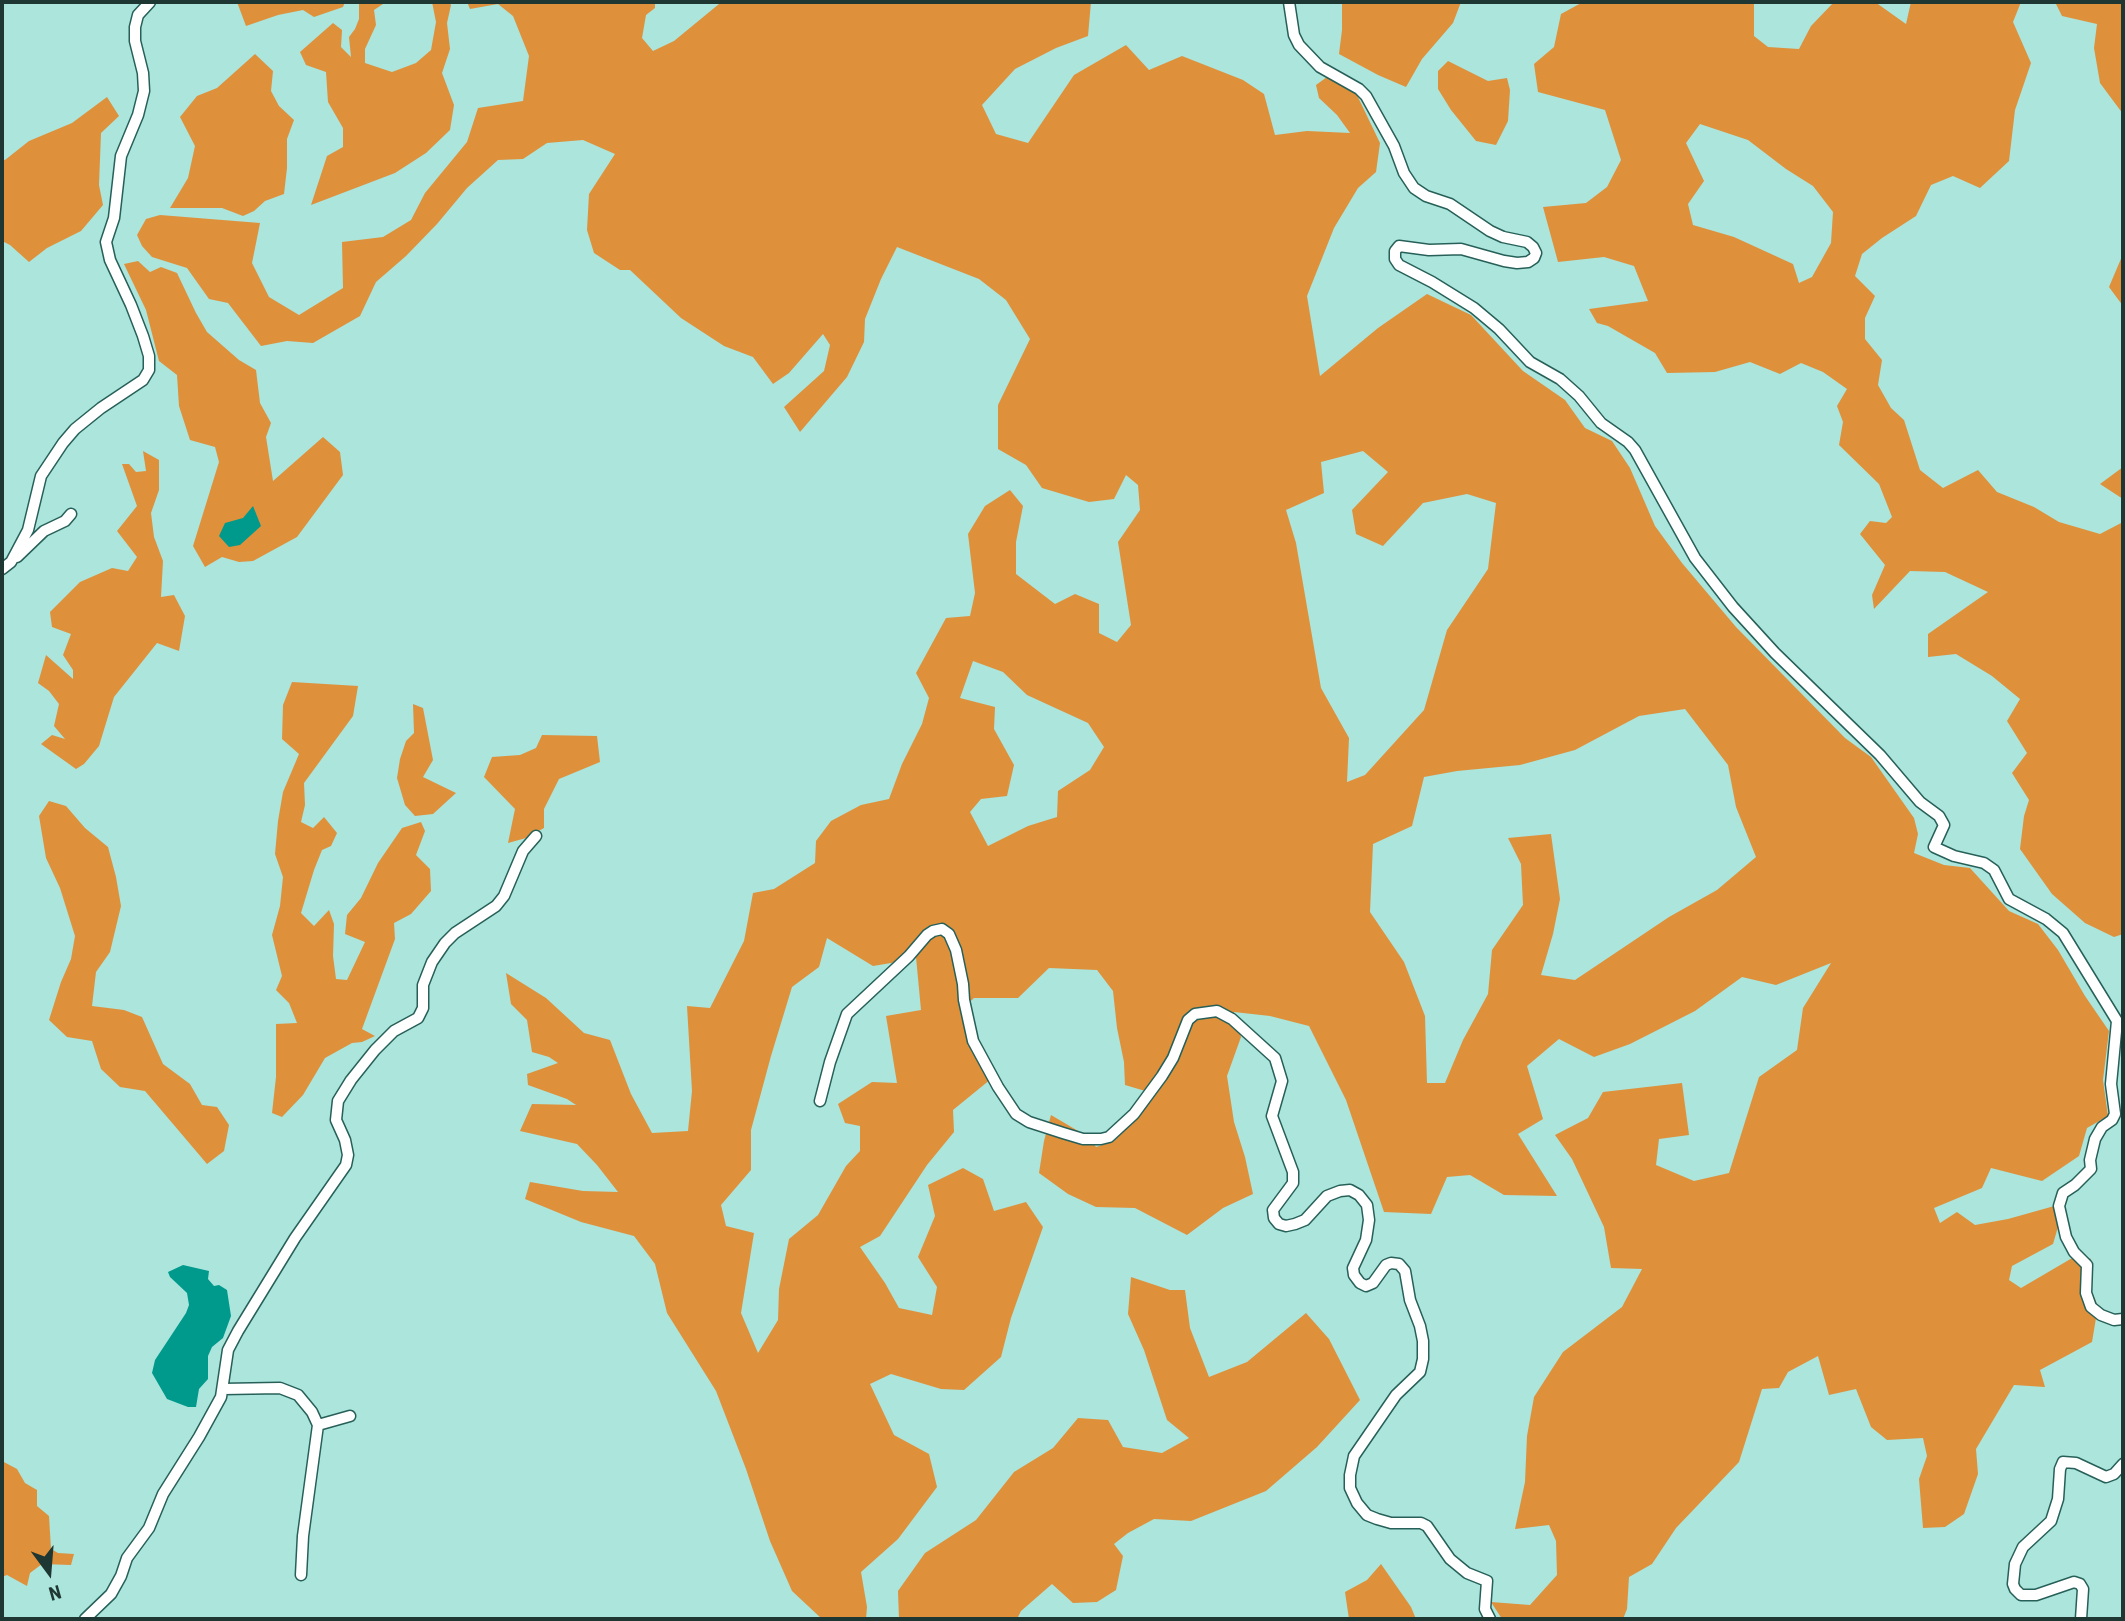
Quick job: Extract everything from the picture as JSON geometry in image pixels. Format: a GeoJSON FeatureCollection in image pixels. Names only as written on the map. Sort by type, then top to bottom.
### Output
{"type":"FeatureCollection","features":[{"type":"Feature","properties":{"kind":"street"},"geometry":{"type":"LineString","coordinates":[[11,562],[27,530],[41,476],[57,452],[75,429],[143,380],[149,370],[149,356],[143,336],[110,260],[107,242],[114,218],[121,156],[138,115],[144,91],[135,27],[138,15],[150,2]]}},
{"type":"Feature","properties":{"kind":"street"},"geometry":{"type":"LineString","coordinates":[[1289,2],[1294,35],[1299,44],[1320,67],[1359,89],[1366,96],[1414,188],[1426,196],[1450,204],[1503,237],[1527,242],[1536,253],[1528,262],[1517,263],[1461,249],[1429,250],[1399,246],[1395,251],[1395,259],[1399,265],[1474,308],[1500,328],[1530,362],[1560,379],[1579,396],[1601,424],[1628,442],[1695,558],[1733,607],[1775,653],[1880,755],[1920,802],[1938,816],[1944,825],[1934,847],[1954,856],[1984,863],[1994,870],[2009,899],[2046,919],[2063,933],[2117,1021],[2110,1084],[2115,1114],[2095,1139],[2090,1160],[2091,1169],[2063,1193],[2059,1206],[2066,1237],[2074,1252],[2087,1265],[2086,1293],[2091,1307],[2101,1315],[2123,1320]]}},
{"type":"Feature","properties":{"kind":"street"},"geometry":{"type":"LineString","coordinates":[[2,569],[44,531],[65,521],[71,514]]}},
{"type":"Feature","properties":{"kind":"street"},"geometry":{"type":"LineString","coordinates":[[85,1619],[111,1594],[127,1558],[149,1528],[163,1494],[221,1397],[224,1365],[238,1331],[295,1238],[346,1165],[348,1155],[345,1140],[337,1120],[338,1101],[376,1050],[394,1031],[418,1017],[423,1008],[423,985],[432,962],[455,933],[496,906],[504,896],[523,851],[536,836]]}},
{"type":"Feature","properties":{"kind":"street"},"geometry":{"type":"LineString","coordinates":[[820,1101],[847,1014],[909,956],[927,935],[943,929],[949,934],[956,950],[973,1041],[998,1087],[1016,1114],[1029,1122],[1063,1133],[1083,1139],[1109,1137],[1134,1114],[1162,1076],[1173,1058],[1188,1020],[1195,1014],[1217,1011],[1232,1019],[1275,1058],[1282,1081],[1272,1116],[1293,1172],[1293,1183],[1277,1202],[1273,1210],[1274,1218],[1279,1224],[1295,1224],[1305,1220],[1327,1196],[1350,1190],[1359,1195],[1367,1205],[1369,1220],[1366,1240],[1353,1268],[1354,1275],[1366,1286],[1373,1283],[1386,1265],[1399,1264],[1405,1271],[1409,1300],[1420,1326],[1423,1341],[1420,1372],[1396,1395],[1354,1456],[1350,1475],[1353,1496],[1367,1515],[1377,1519],[1391,1523],[1427,1525],[1450,1559],[1467,1573],[1488,1581],[1485,1609],[1490,1619]]}},
{"type":"Feature","properties":{"kind":"street"},"geometry":{"type":"LineString","coordinates":[[223,1390],[280,1388],[298,1395],[312,1412],[318,1425],[303,1536],[301,1575]]}},
{"type":"Feature","properties":{"kind":"street"},"geometry":{"type":"LineString","coordinates":[[318,1425],[350,1416]]}},
{"type":"Feature","properties":{"kind":"street"},"geometry":{"type":"LineString","coordinates":[[2081,1619],[2083,1589],[2080,1584],[2074,1582],[2036,1595],[2021,1595],[2013,1584],[2015,1564],[2024,1547],[2051,1521],[2058,1499],[2063,1462],[2076,1463],[2106,1477],[2114,1474],[2123,1464]]}},
{"type":"Feature","properties":{"kind":"shaded area"},"geometry":{"type":"Polygon","coordinates":[[[237,2],[345,2],[343,7],[314,17],[303,10],[246,26],[237,2]]]}},
{"type":"Feature","properties":{"kind":"shaded area"},"geometry":{"type":"Polygon","coordinates":[[[359,2],[386,2],[374,10],[376,25],[365,49],[365,63],[392,72],[416,63],[431,50],[436,22],[432,2],[449,2],[451,5],[447,23],[450,49],[442,73],[454,105],[450,130],[426,153],[395,173],[311,205],[327,156],[343,147],[343,128],[328,102],[326,72],[306,65],[300,52],[333,23],[342,30],[341,47],[351,57],[349,37],[359,19],[359,2]]]}},
{"type":"Feature","properties":{"kind":"shaded area"},"geometry":{"type":"Polygon","coordinates":[[[467,2],[655,2],[655,8],[646,15],[642,38],[653,51],[674,41],[720,2],[1091,2],[1088,36],[1056,48],[1015,69],[982,105],[996,134],[1028,143],[1074,75],[1126,45],[1149,70],[1182,56],[1243,80],[1264,94],[1275,135],[1307,131],[1350,133],[1337,115],[1319,98],[1316,85],[1327,77],[1356,93],[1380,143],[1376,172],[1358,188],[1334,228],[1307,296],[1320,376],[1378,328],[1427,294],[1471,315],[1523,371],[1565,400],[1585,428],[1612,441],[1630,468],[1655,526],[1682,563],[1736,627],[1845,738],[1871,757],[1914,818],[1918,834],[1914,853],[1944,865],[1970,868],[2009,911],[2038,924],[2058,950],[2109,1031],[2103,1080],[2108,1116],[2087,1128],[2079,1156],[2042,1181],[1991,1168],[1982,1188],[1934,1208],[1940,1223],[1957,1212],[1975,1225],[2065,1203],[2053,1244],[2012,1266],[2009,1280],[2021,1288],[2079,1254],[2091,1259],[2091,1290],[2098,1306],[2092,1342],[2040,1370],[2045,1387],[2014,1385],[1976,1449],[1978,1474],[1964,1514],[1945,1527],[1923,1528],[1919,1479],[1927,1456],[1923,1438],[1887,1440],[1871,1427],[1856,1389],[1829,1395],[1818,1356],[1788,1372],[1779,1388],[1762,1389],[1739,1462],[1676,1528],[1652,1564],[1629,1577],[1627,1609],[1623,1619],[1502,1619],[1491,1602],[1530,1605],[1557,1575],[1556,1541],[1549,1525],[1515,1529],[1525,1482],[1527,1436],[1534,1397],[1563,1352],[1622,1307],[1642,1269],[1611,1268],[1604,1227],[1572,1159],[1555,1135],[1588,1118],[1603,1092],[1682,1083],[1689,1135],[1659,1139],[1656,1165],[1694,1181],[1729,1173],[1759,1077],[1797,1050],[1803,1008],[1831,963],[1776,985],[1742,977],[1695,1011],[1630,1044],[1594,1057],[1559,1039],[1527,1066],[1543,1119],[1518,1134],[1557,1196],[1504,1195],[1470,1175],[1447,1177],[1431,1214],[1384,1212],[1346,1100],[1309,1026],[1270,1016],[1234,1012],[1241,1037],[1227,1076],[1234,1122],[1253,1194],[1223,1208],[1187,1235],[1135,1208],[1096,1207],[1068,1194],[1039,1173],[1051,1115],[1090,1138],[1096,1147],[1114,1141],[1138,1117],[1152,1093],[1125,1085],[1113,991],[1097,970],[1049,968],[1018,998],[974,998],[961,1010],[991,1079],[953,1110],[954,1132],[927,1165],[880,1236],[860,1247],[899,1308],[932,1315],[937,1287],[918,1257],[935,1216],[928,1185],[963,1168],[983,1179],[994,1211],[1026,1202],[1043,1227],[1011,1318],[1001,1357],[964,1390],[941,1389],[891,1374],[870,1384],[894,1435],[929,1454],[937,1487],[898,1539],[861,1572],[867,1607],[866,1619],[822,1619],[792,1591],[770,1541],[716,1391],[667,1313],[655,1264],[634,1236],[581,1222],[525,1199],[530,1182],[583,1191],[618,1192],[577,1144],[520,1131],[532,1104],[576,1105],[528,1085],[527,1074],[558,1063],[532,1052],[527,1020],[511,1004],[506,973],[546,998],[584,1033],[610,1040],[631,1094],[652,1133],[688,1131],[692,1091],[687,1006],[710,1008],[744,941],[753,893],[774,889],[815,863],[816,841],[831,821],[861,805],[889,799],[902,764],[922,724],[929,698],[916,673],[946,618],[970,616],[975,593],[968,534],[985,506],[1010,490],[1023,506],[1016,542],[1016,574],[1055,604],[1075,594],[1099,604],[1099,633],[1117,642],[1131,625],[1118,542],[1140,510],[1138,485],[1126,475],[1114,499],[1089,502],[1042,488],[1026,465],[998,449],[998,405],[1030,339],[1006,300],[979,279],[897,247],[865,319],[864,342],[847,377],[800,432],[784,407],[824,371],[830,345],[823,334],[789,373],[773,384],[753,357],[724,346],[681,318],[630,270],[620,270],[594,253],[587,230],[589,194],[615,154],[583,140],[547,143],[523,159],[498,160],[467,188],[406,256],[376,282],[360,316],[313,343],[287,341],[261,346],[228,303],[209,299],[187,268],[152,257],[142,246],[137,235],[146,219],[160,215],[260,223],[252,263],[269,297],[299,315],[343,288],[342,242],[383,237],[411,220],[425,193],[467,142],[478,108],[523,101],[529,56],[513,16],[498,4],[470,9],[467,2]],[[1363,451],[1321,462],[1324,493],[1286,510],[1296,543],[1321,688],[1349,738],[1347,782],[1365,775],[1424,710],[1447,630],[1488,569],[1496,503],[1467,494],[1423,503],[1383,546],[1356,534],[1352,510],[1388,472],[1363,451]],[[973,661],[960,698],[995,707],[994,729],[1014,765],[1007,796],[981,799],[970,812],[988,846],[1028,826],[1057,817],[1058,791],[1090,770],[1104,747],[1088,723],[1027,695],[1003,672],[973,661]],[[1685,709],[1639,716],[1575,750],[1520,765],[1424,777],[1412,826],[1373,844],[1370,912],[1404,962],[1425,1016],[1427,1083],[1445,1083],[1463,1040],[1488,994],[1492,950],[1523,905],[1521,864],[1508,838],[1551,834],[1560,899],[1541,975],[1575,980],[1669,917],[1717,890],[1756,857],[1736,807],[1728,765],[1685,709]],[[933,936],[897,962],[873,966],[827,938],[819,967],[792,987],[751,1130],[751,1170],[721,1205],[726,1226],[754,1233],[741,1313],[758,1353],[778,1320],[779,1289],[789,1239],[818,1215],[846,1166],[860,1151],[860,1126],[845,1123],[838,1104],[872,1082],[897,1083],[886,1016],[921,1010],[916,957],[933,936]]]}},
{"type":"Feature","properties":{"kind":"shaded area"},"geometry":{"type":"Polygon","coordinates":[[[1342,2],[1461,2],[1453,23],[1422,59],[1406,87],[1339,54],[1342,2]]]}},
{"type":"Feature","properties":{"kind":"shaded area"},"geometry":{"type":"Polygon","coordinates":[[[1583,2],[1754,2],[1754,36],[1768,47],[1799,49],[1811,26],[1834,2],[1875,2],[1906,24],[1911,2],[2021,2],[2013,22],[2031,63],[2015,110],[2009,161],[1980,188],[1953,176],[1931,185],[1916,216],[1862,254],[1855,276],[1875,296],[1865,318],[1865,339],[1882,360],[1878,385],[1891,408],[1904,420],[1920,470],[1943,488],[1978,470],[1997,492],[2034,507],[2059,522],[2100,534],[2123,522],[2123,934],[2114,937],[2085,923],[2052,894],[2020,849],[2029,800],[2012,773],[2027,753],[2007,721],[2020,699],[1992,676],[1956,654],[1928,657],[1928,634],[1988,592],[1945,572],[1910,571],[1874,609],[1872,595],[1885,565],[1860,534],[1870,521],[1886,523],[1892,517],[1879,484],[1839,445],[1843,422],[1837,406],[1847,389],[1823,372],[1801,363],[1780,374],[1750,362],[1715,372],[1667,373],[1655,353],[1608,326],[1597,323],[1589,309],[1648,301],[1634,266],[1604,257],[1558,262],[1543,207],[1586,203],[1607,187],[1621,160],[1605,110],[1538,92],[1534,64],[1554,47],[1561,14],[1583,2]],[[1700,124],[1686,143],[1704,181],[1688,204],[1693,225],[1734,237],[1793,264],[1799,283],[1812,277],[1831,243],[1833,212],[1813,186],[1748,140],[1700,124]]]}},
{"type":"Feature","properties":{"kind":"shaded area"},"geometry":{"type":"Polygon","coordinates":[[[2055,2],[2123,2],[2123,114],[2100,83],[2094,48],[2097,24],[2062,16],[2055,2]]]}},
{"type":"Feature","properties":{"kind":"shaded area"},"geometry":{"type":"Polygon","coordinates":[[[255,54],[273,71],[271,91],[279,106],[294,120],[287,139],[284,194],[265,201],[243,216],[222,208],[170,208],[188,178],[195,146],[180,117],[197,96],[217,88],[255,54]]]}},
{"type":"Feature","properties":{"kind":"shaded area"},"geometry":{"type":"Polygon","coordinates":[[[1448,61],[1488,81],[1507,78],[1510,90],[1508,121],[1496,145],[1476,141],[1438,89],[1438,71],[1448,61]]]}},
{"type":"Feature","properties":{"kind":"shaded area"},"geometry":{"type":"Polygon","coordinates":[[[107,97],[119,116],[101,133],[99,185],[103,205],[81,231],[47,248],[29,262],[2,241],[2,159],[5,160],[29,141],[72,123],[107,97]]]}},
{"type":"Feature","properties":{"kind":"shaded area"},"geometry":{"type":"Polygon","coordinates":[[[2123,254],[2123,306],[2109,287],[2123,254]]]}},
{"type":"Feature","properties":{"kind":"shaded area"},"geometry":{"type":"Polygon","coordinates":[[[138,261],[150,272],[161,267],[177,273],[207,332],[239,360],[256,370],[260,403],[271,423],[266,437],[273,481],[323,437],[340,452],[343,475],[297,537],[253,561],[239,562],[222,557],[205,567],[193,546],[219,462],[215,447],[190,440],[179,406],[177,375],[159,361],[146,310],[124,264],[138,261]]]}},
{"type":"Feature","properties":{"kind":"shaded area"},"geometry":{"type":"Polygon","coordinates":[[[143,451],[159,460],[159,490],[151,513],[154,537],[163,561],[161,597],[174,595],[185,616],[179,651],[157,643],[114,697],[99,746],[84,764],[76,769],[41,744],[52,735],[65,739],[54,726],[59,704],[49,691],[38,683],[46,655],[73,679],[73,670],[63,655],[71,634],[52,627],[50,612],[80,582],[112,568],[128,571],[137,557],[117,531],[137,506],[122,464],[129,464],[136,472],[146,471],[143,451]]]}},
{"type":"Feature","properties":{"kind":"shaded area"},"geometry":{"type":"Polygon","coordinates":[[[2123,467],[2123,499],[2100,484],[2123,467]]]}},
{"type":"Feature","properties":{"kind":"shaded area"},"geometry":{"type":"Polygon","coordinates":[[[253,506],[261,526],[240,545],[229,547],[219,536],[225,523],[243,518],[253,506]]]}},
{"type":"Feature","properties":{"kind":"shaded area"},"geometry":{"type":"Polygon","coordinates":[[[292,682],[358,686],[353,716],[304,783],[305,805],[301,822],[313,828],[324,817],[337,833],[331,846],[322,850],[301,913],[314,926],[329,910],[334,924],[333,956],[336,979],[347,980],[365,942],[345,934],[347,915],[361,898],[378,863],[402,828],[421,822],[425,831],[416,855],[430,869],[431,891],[411,914],[394,923],[395,939],[362,1029],[375,1036],[352,1043],[325,1058],[303,1095],[282,1117],[272,1113],[276,1077],[276,1024],[297,1023],[289,1003],[276,990],[282,976],[272,935],[280,906],[283,877],[275,854],[278,821],[283,792],[299,754],[282,739],[283,705],[292,682]]]}},
{"type":"Feature","properties":{"kind":"shaded area"},"geometry":{"type":"Polygon","coordinates":[[[413,704],[423,708],[433,760],[423,777],[456,793],[433,814],[415,816],[405,805],[397,778],[406,741],[414,733],[413,704]]]}},
{"type":"Feature","properties":{"kind":"shaded area"},"geometry":{"type":"Polygon","coordinates":[[[542,735],[597,736],[600,762],[559,779],[544,809],[544,828],[526,838],[508,843],[515,809],[484,777],[492,757],[520,755],[536,748],[542,735]]]}},
{"type":"Feature","properties":{"kind":"shaded area"},"geometry":{"type":"Polygon","coordinates":[[[49,801],[66,806],[85,828],[108,847],[116,877],[121,906],[110,952],[96,972],[92,1006],[124,1010],[142,1017],[163,1064],[190,1084],[202,1105],[217,1107],[229,1125],[224,1151],[207,1164],[145,1091],[120,1087],[101,1069],[92,1041],[67,1037],[49,1020],[71,959],[75,936],[60,888],[46,858],[39,816],[49,801]]]}},
{"type":"Feature","properties":{"kind":"shaded area"},"geometry":{"type":"Polygon","coordinates":[[[183,1265],[209,1271],[208,1279],[214,1286],[219,1285],[227,1290],[231,1316],[223,1338],[212,1347],[208,1356],[208,1379],[199,1389],[196,1407],[188,1407],[167,1399],[152,1373],[155,1360],[189,1305],[187,1293],[168,1272],[183,1265]]]}},
{"type":"Feature","properties":{"kind":"shaded area"},"geometry":{"type":"Polygon","coordinates":[[[1131,1277],[1170,1290],[1185,1290],[1190,1328],[1209,1377],[1247,1362],[1306,1313],[1329,1339],[1360,1400],[1317,1447],[1266,1491],[1191,1521],[1154,1519],[1128,1533],[1114,1544],[1123,1556],[1116,1590],[1097,1602],[1073,1603],[1052,1584],[1021,1611],[1017,1619],[899,1619],[898,1591],[925,1553],[976,1520],[1014,1472],[1053,1448],[1078,1418],[1108,1420],[1123,1447],[1162,1453],[1189,1438],[1167,1420],[1144,1350],[1128,1314],[1131,1277]]]}},
{"type":"Feature","properties":{"kind":"shaded area"},"geometry":{"type":"Polygon","coordinates":[[[2,1461],[17,1469],[25,1483],[37,1490],[37,1506],[49,1516],[51,1549],[58,1553],[74,1554],[71,1565],[42,1564],[30,1573],[27,1586],[7,1575],[2,1577],[2,1461]]]}},
{"type":"Feature","properties":{"kind":"shaded area"},"geometry":{"type":"Polygon","coordinates":[[[1381,1564],[1411,1607],[1416,1619],[1349,1619],[1345,1592],[1367,1580],[1381,1564]]]}}]}
